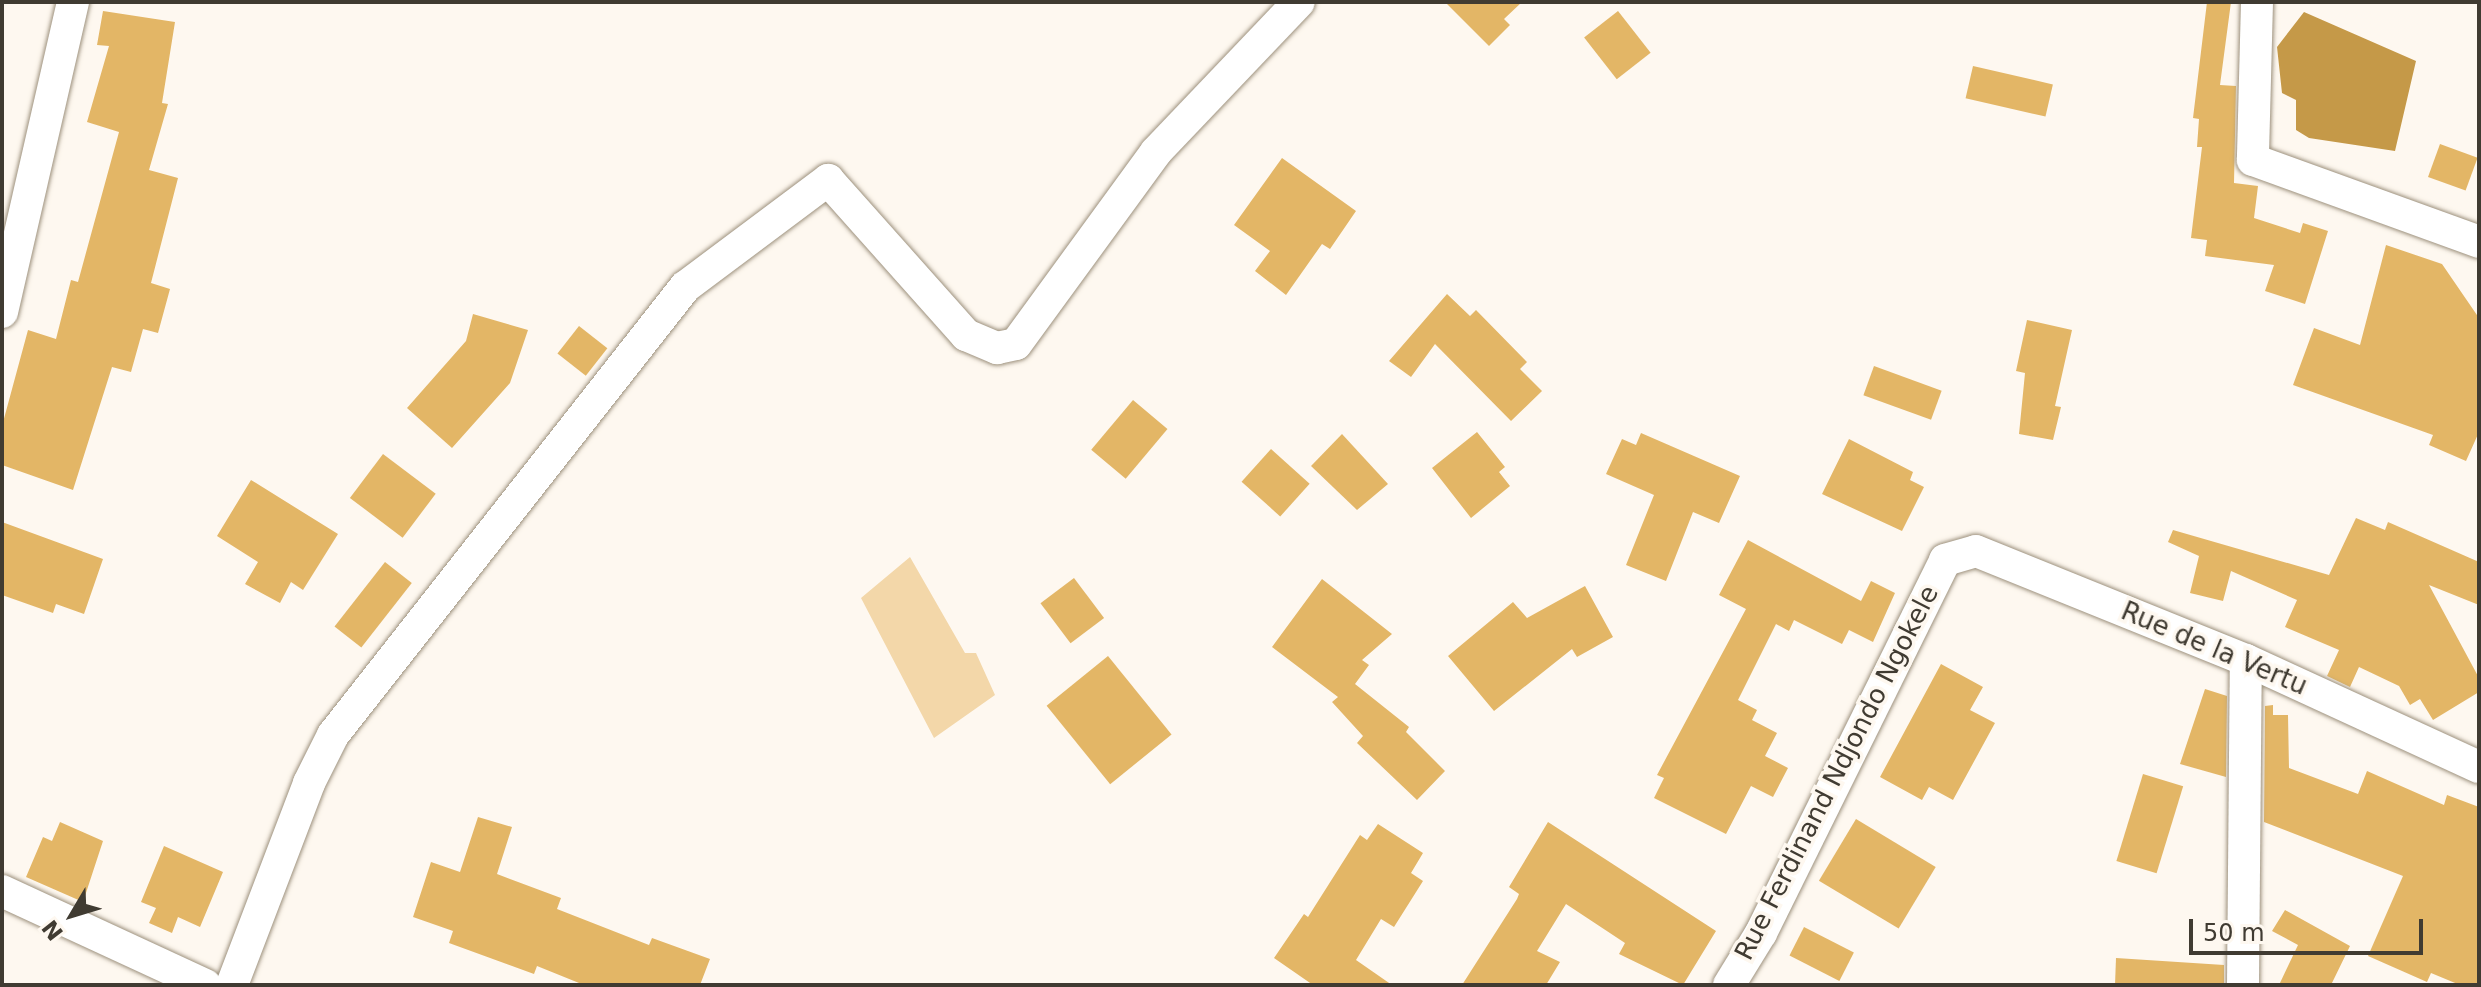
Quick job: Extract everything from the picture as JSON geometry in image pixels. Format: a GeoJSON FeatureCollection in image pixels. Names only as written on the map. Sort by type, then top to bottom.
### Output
{"type":"FeatureCollection","features":[{"type":"Feature","properties":{"kind":"street"},"geometry":{"type":"LineString","coordinates":[[2,312],[73,2]]}},
{"type":"Feature","properties":{"kind":"street"},"geometry":{"type":"LineString","coordinates":[[232,985],[309,783],[333,735],[685,287],[828,180],[966,335],[997,348],[1016,344],[1156,152],[1299,2]]}},
{"type":"Feature","properties":{"kind":"street"},"geometry":{"type":"LineString","coordinates":[[2257,2],[2253,160],[2479,242]]}},
{"type":"Feature","properties":{"kind":"street","name":"Rue de la Vertu"},"geometry":{"type":"LineString","coordinates":[[1945,560],[1976,551],[2246,660],[2479,767]]}},
{"type":"Feature","properties":{"kind":"street","name":"Rue Ferdinand Ndjondo Ngokele"},"geometry":{"type":"LineString","coordinates":[[1729,985],[1761,933],[1945,560]]}},
{"type":"Feature","properties":{"kind":"street"},"geometry":{"type":"LineString","coordinates":[[2243,985],[2246,660]]}},
{"type":"Feature","properties":{"kind":"street"},"geometry":{"type":"LineString","coordinates":[[2,891],[205,985]]}},
{"type":"Feature","properties":{"kind":"shaded area"},"geometry":{"type":"Polygon","coordinates":[[[2304,12],[2416,61],[2395,151],[2309,138],[2296,130],[2296,100],[2282,93],[2277,47],[2304,12]]]}},
{"type":"Feature","properties":{"kind":"shaded area"},"geometry":{"type":"Polygon","coordinates":[[[910,557],[965,653],[976,653],[995,695],[934,738],[861,598],[910,557]]]}},
{"type":"Feature","properties":{"kind":"building"},"geometry":{"type":"Polygon","coordinates":[[[1445,2],[1522,2],[1504,19],[1510,25],[1489,46],[1445,2]]]}},
{"type":"Feature","properties":{"kind":"building"},"geometry":{"type":"Polygon","coordinates":[[[2207,2],[2231,2],[2220,85],[2236,86],[2234,183],[2258,186],[2254,218],[2300,233],[2303,223],[2328,231],[2305,304],[2265,291],[2274,265],[2205,256],[2207,240],[2191,238],[2202,147],[2197,147],[2199,119],[2193,118],[2207,2]]]}},
{"type":"Feature","properties":{"kind":"building"},"geometry":{"type":"Polygon","coordinates":[[[103,11],[175,22],[162,103],[168,104],[149,170],[178,178],[151,283],[170,289],[158,333],[143,329],[131,372],[112,367],[73,490],[2,465],[2,426],[28,330],[56,339],[71,280],[78,282],[119,132],[87,122],[109,46],[97,45],[103,11]]]}},
{"type":"Feature","properties":{"kind":"building"},"geometry":{"type":"Polygon","coordinates":[[[1618,11],[1651,53],[1617,79],[1584,37],[1618,11]]]}},
{"type":"Feature","properties":{"kind":"building"},"geometry":{"type":"Polygon","coordinates":[[[1973,66],[2053,84],[2045,117],[1966,98],[1973,66]]]}},
{"type":"Feature","properties":{"kind":"building"},"geometry":{"type":"Polygon","coordinates":[[[2440,144],[2478,158],[2466,191],[2428,177],[2440,144]]]}},
{"type":"Feature","properties":{"kind":"building"},"geometry":{"type":"Polygon","coordinates":[[[1282,158],[1356,211],[1330,249],[1322,244],[1286,295],[1255,271],[1270,251],[1234,225],[1282,158]]]}},
{"type":"Feature","properties":{"kind":"building"},"geometry":{"type":"Polygon","coordinates":[[[2386,245],[2442,264],[2479,318],[2479,432],[2466,461],[2429,445],[2433,435],[2293,385],[2314,328],[2360,345],[2386,245]]]}},
{"type":"Feature","properties":{"kind":"building"},"geometry":{"type":"Polygon","coordinates":[[[1447,294],[1470,316],[1476,310],[1527,362],[1520,369],[1542,391],[1511,421],[1435,344],[1411,377],[1389,361],[1447,294]]]}},
{"type":"Feature","properties":{"kind":"building"},"geometry":{"type":"Polygon","coordinates":[[[473,314],[528,330],[510,383],[452,448],[407,408],[466,341],[473,314]]]}},
{"type":"Feature","properties":{"kind":"building"},"geometry":{"type":"Polygon","coordinates":[[[2027,320],[2072,330],[2055,406],[2061,407],[2053,440],[2019,434],[2025,373],[2016,371],[2027,320]]]}},
{"type":"Feature","properties":{"kind":"building"},"geometry":{"type":"Polygon","coordinates":[[[579,326],[607,348],[586,376],[557,354],[579,326]]]}},
{"type":"Feature","properties":{"kind":"building"},"geometry":{"type":"Polygon","coordinates":[[[1874,366],[1942,391],[1931,420],[1863,395],[1874,366]]]}},
{"type":"Feature","properties":{"kind":"building"},"geometry":{"type":"Polygon","coordinates":[[[1133,400],[1167,429],[1126,479],[1091,450],[1133,400]]]}},
{"type":"Feature","properties":{"kind":"building"},"geometry":{"type":"Polygon","coordinates":[[[1477,432],[1505,467],[1499,472],[1510,486],[1471,518],[1432,468],[1477,432]]]}},
{"type":"Feature","properties":{"kind":"building"},"geometry":{"type":"Polygon","coordinates":[[[1641,433],[1740,476],[1719,523],[1693,512],[1666,581],[1626,565],[1654,495],[1606,474],[1622,439],[1636,445],[1641,433]]]}},
{"type":"Feature","properties":{"kind":"building"},"geometry":{"type":"Polygon","coordinates":[[[1342,434],[1388,484],[1357,510],[1311,466],[1342,434]]]}},
{"type":"Feature","properties":{"kind":"building"},"geometry":{"type":"Polygon","coordinates":[[[1849,439],[1913,472],[1910,480],[1924,487],[1902,531],[1822,494],[1849,439]]]}},
{"type":"Feature","properties":{"kind":"building"},"geometry":{"type":"Polygon","coordinates":[[[1271,449],[1310,484],[1280,516],[1242,482],[1271,449]]]}},
{"type":"Feature","properties":{"kind":"building"},"geometry":{"type":"Polygon","coordinates":[[[383,454],[436,494],[403,538],[350,498],[383,454]]]}},
{"type":"Feature","properties":{"kind":"building"},"geometry":{"type":"Polygon","coordinates":[[[251,480],[338,534],[303,590],[291,582],[280,603],[245,584],[258,562],[217,536],[251,480]]]}},
{"type":"Feature","properties":{"kind":"building"},"geometry":{"type":"Polygon","coordinates":[[[2356,518],[2385,530],[2388,522],[2479,562],[2479,605],[2429,585],[2479,678],[2479,692],[2433,720],[2420,699],[2410,705],[2399,686],[2359,667],[2350,687],[2327,676],[2339,650],[2285,627],[2297,600],[2231,571],[2223,601],[2190,593],[2199,556],[2168,542],[2173,530],[2329,575],[2356,518]]]}},
{"type":"Feature","properties":{"kind":"building"},"geometry":{"type":"Polygon","coordinates":[[[2,522],[103,559],[84,614],[56,604],[53,613],[2,595],[2,522]]]}},
{"type":"Feature","properties":{"kind":"building"},"geometry":{"type":"Polygon","coordinates":[[[1748,540],[1861,601],[1871,581],[1895,593],[1873,642],[1849,630],[1842,644],[1794,620],[1789,631],[1776,624],[1738,700],[1757,710],[1752,720],[1777,733],[1765,756],[1788,768],[1773,797],[1751,786],[1726,834],[1654,798],[1664,778],[1657,775],[1746,609],[1719,595],[1748,540]]]}},
{"type":"Feature","properties":{"kind":"building"},"geometry":{"type":"Polygon","coordinates":[[[385,562],[412,583],[361,648],[335,627],[385,562]]]}},
{"type":"Feature","properties":{"kind":"building"},"geometry":{"type":"Polygon","coordinates":[[[1074,578],[1104,618],[1071,643],[1040,603],[1074,578]]]}},
{"type":"Feature","properties":{"kind":"building"},"geometry":{"type":"Polygon","coordinates":[[[1322,579],[1392,634],[1362,660],[1369,665],[1355,684],[1409,727],[1406,732],[1445,771],[1417,800],[1357,743],[1363,736],[1332,702],[1338,697],[1272,647],[1322,579]]]}},
{"type":"Feature","properties":{"kind":"building"},"geometry":{"type":"Polygon","coordinates":[[[1585,586],[1613,637],[1577,657],[1572,649],[1494,711],[1448,656],[1513,602],[1527,618],[1585,586]]]}},
{"type":"Feature","properties":{"kind":"building"},"geometry":{"type":"Polygon","coordinates":[[[1108,656],[1172,734],[1110,784],[1047,706],[1108,656]]]}},
{"type":"Feature","properties":{"kind":"building"},"geometry":{"type":"Polygon","coordinates":[[[1941,664],[1983,687],[1970,710],[1995,723],[1953,800],[1929,787],[1922,800],[1880,777],[1941,664]]]}},
{"type":"Feature","properties":{"kind":"building"},"geometry":{"type":"Polygon","coordinates":[[[2205,689],[2227,696],[2226,777],[2180,764],[2205,689]]]}},
{"type":"Feature","properties":{"kind":"building"},"geometry":{"type":"Polygon","coordinates":[[[2273,705],[2273,715],[2288,715],[2289,768],[2358,794],[2367,771],[2444,805],[2447,795],[2479,807],[2479,985],[2460,985],[2431,973],[2427,982],[2368,956],[2403,876],[2264,822],[2265,706],[2273,705]]]}},
{"type":"Feature","properties":{"kind":"building"},"geometry":{"type":"Polygon","coordinates":[[[2143,774],[2183,786],[2157,873],[2116,861],[2143,774]]]}},
{"type":"Feature","properties":{"kind":"building"},"geometry":{"type":"Polygon","coordinates":[[[478,817],[512,827],[497,874],[561,898],[557,909],[649,945],[652,938],[710,959],[700,985],[584,985],[537,966],[534,974],[449,943],[453,931],[413,917],[431,862],[460,872],[478,817]]]}},
{"type":"Feature","properties":{"kind":"building"},"geometry":{"type":"Polygon","coordinates":[[[1856,819],[1936,867],[1899,929],[1819,881],[1856,819]]]}},
{"type":"Feature","properties":{"kind":"building"},"geometry":{"type":"Polygon","coordinates":[[[60,822],[103,841],[83,902],[26,877],[43,837],[52,841],[60,822]]]}},
{"type":"Feature","properties":{"kind":"building"},"geometry":{"type":"Polygon","coordinates":[[[1548,822],[1716,931],[1683,985],[1619,954],[1625,943],[1566,904],[1537,951],[1560,962],[1546,985],[1462,985],[1517,899],[1519,894],[1509,887],[1548,822]]]}},
{"type":"Feature","properties":{"kind":"building"},"geometry":{"type":"Polygon","coordinates":[[[1378,824],[1423,853],[1411,873],[1423,881],[1394,927],[1381,919],[1356,960],[1392,985],[1313,985],[1274,958],[1304,914],[1308,917],[1360,835],[1367,840],[1378,824]]]}},
{"type":"Feature","properties":{"kind":"building"},"geometry":{"type":"Polygon","coordinates":[[[164,846],[223,872],[200,927],[178,917],[172,933],[149,923],[156,908],[141,902],[164,846]]]}},
{"type":"Feature","properties":{"kind":"building"},"geometry":{"type":"Polygon","coordinates":[[[2285,910],[2350,946],[2331,985],[2279,985],[2298,945],[2272,931],[2285,910]]]}},
{"type":"Feature","properties":{"kind":"building"},"geometry":{"type":"Polygon","coordinates":[[[1804,927],[1854,952],[1839,981],[1789,956],[1804,927]]]}},
{"type":"Feature","properties":{"kind":"building"},"geometry":{"type":"Polygon","coordinates":[[[2116,958],[2224,965],[2224,985],[2115,985],[2116,958]]]}}]}
